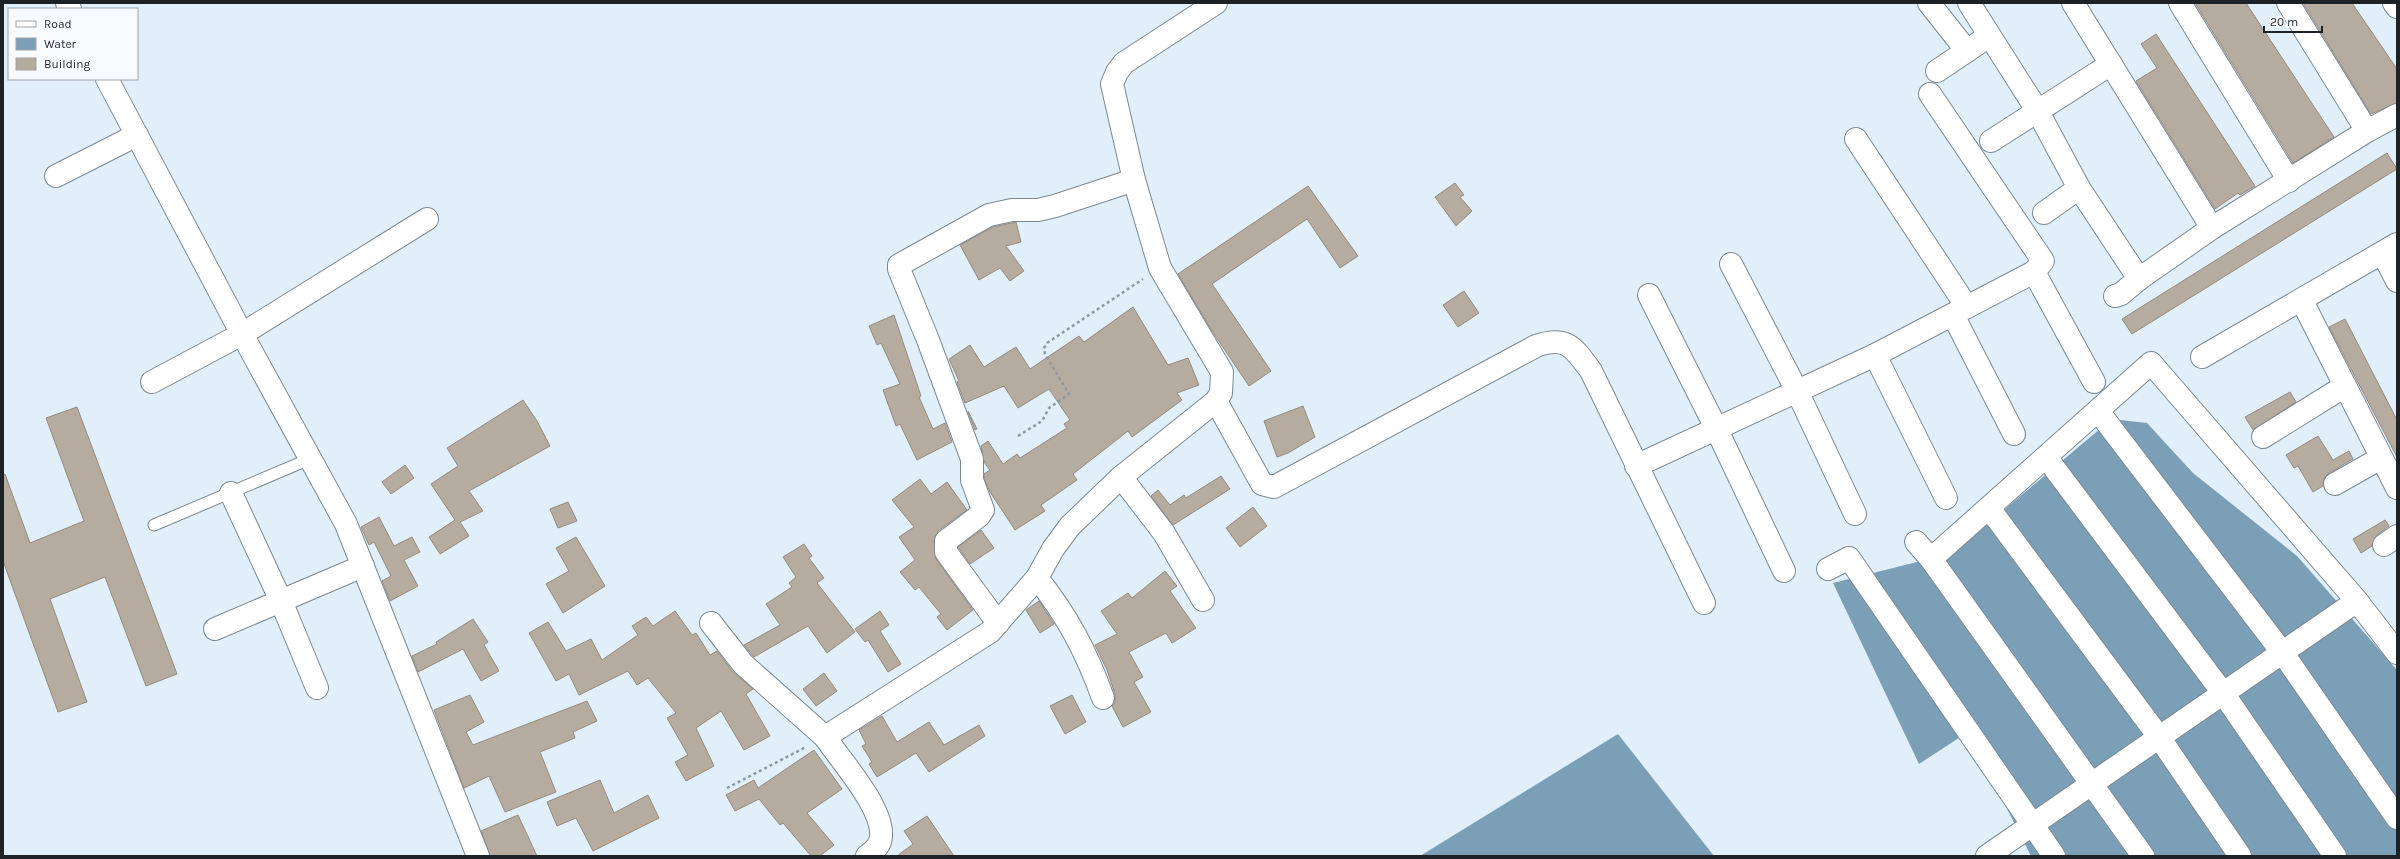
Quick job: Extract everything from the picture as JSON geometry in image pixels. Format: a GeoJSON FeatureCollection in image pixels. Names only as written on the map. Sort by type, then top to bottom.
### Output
{"type":"FeatureCollection","features":[{"type":"Feature","properties":{"kind":"street"},"geometry":{"type":"LineString","coordinates":[[824,737],[990,632],[1037,578],[1053,549],[1070,526],[1121,477],[1216,400],[1221,393],[1222,372],[1160,268],[1134,180],[1112,84],[1117,72],[1124,63],[1216,3]]}},
{"type":"Feature","properties":{"kind":"street"},"geometry":{"type":"LineString","coordinates":[[1929,3],[1967,51]]}},
{"type":"Feature","properties":{"kind":"street"},"geometry":{"type":"LineString","coordinates":[[1969,3],[2037,110],[2079,188],[2139,279]]}},
{"type":"Feature","properties":{"kind":"street"},"geometry":{"type":"LineString","coordinates":[[2073,3],[2212,228]]}},
{"type":"Feature","properties":{"kind":"street"},"geometry":{"type":"LineString","coordinates":[[2180,3],[2289,181]]}},
{"type":"Feature","properties":{"kind":"street"},"geometry":{"type":"LineString","coordinates":[[2288,3],[2367,130]]}},
{"type":"Feature","properties":{"kind":"street"},"geometry":{"type":"LineString","coordinates":[[2394,3],[2397,7]]}},
{"type":"Feature","properties":{"kind":"street"},"geometry":{"type":"LineString","coordinates":[[1937,71],[1989,36]]}},
{"type":"Feature","properties":{"kind":"street"},"geometry":{"type":"LineString","coordinates":[[1991,141],[2037,110],[2111,64]]}},
{"type":"Feature","properties":{"kind":"street"},"geometry":{"type":"LineString","coordinates":[[108,80],[242,334],[312,458],[346,524],[478,856]]}},
{"type":"Feature","properties":{"kind":"street"},"geometry":{"type":"LineString","coordinates":[[1636,466],[1875,355],[2034,272],[2043,261],[1930,94]]}},
{"type":"Feature","properties":{"kind":"street"},"geometry":{"type":"LineString","coordinates":[[2115,296],[2121,294],[2139,279],[2212,228],[2289,181],[2367,130],[2397,115]]}},
{"type":"Feature","properties":{"kind":"street"},"geometry":{"type":"LineString","coordinates":[[56,176],[137,135]]}},
{"type":"Feature","properties":{"kind":"street"},"geometry":{"type":"LineString","coordinates":[[1856,139],[1960,311],[2014,434]]}},
{"type":"Feature","properties":{"kind":"street"},"geometry":{"type":"LineString","coordinates":[[998,623],[946,552],[946,541],[979,516],[983,510],[972,480],[972,459],[928,340],[899,269],[899,265],[989,215],[1012,210],[1038,210],[1055,206],[1134,180]]}},
{"type":"Feature","properties":{"kind":"street"},"geometry":{"type":"LineString","coordinates":[[2044,213],[2079,188]]}},
{"type":"Feature","properties":{"kind":"street"},"geometry":{"type":"LineString","coordinates":[[152,382],[242,334],[427,219]]}},
{"type":"Feature","properties":{"kind":"street"},"geometry":{"type":"LineString","coordinates":[[2202,357],[2302,301],[2390,249],[2397,281]]}},
{"type":"Feature","properties":{"kind":"street"},"geometry":{"type":"LineString","coordinates":[[1731,264],[1797,391],[1854,514]]}},
{"type":"Feature","properties":{"kind":"street"},"geometry":{"type":"LineString","coordinates":[[2034,272],[2094,382]]}},
{"type":"Feature","properties":{"kind":"street"},"geometry":{"type":"LineString","coordinates":[[1649,295],[1716,428],[1784,571]]}},
{"type":"Feature","properties":{"kind":"street"},"geometry":{"type":"LineString","coordinates":[[2302,301],[2397,488]]}},
{"type":"Feature","properties":{"kind":"street"},"geometry":{"type":"LineString","coordinates":[[1216,400],[1262,484],[1274,487],[1536,346],[1551,340],[1575,348],[1591,371],[1704,603]]}},
{"type":"Feature","properties":{"kind":"street"},"geometry":{"type":"LineString","coordinates":[[1875,355],[1946,498]]}},
{"type":"Feature","properties":{"kind":"street"},"geometry":{"type":"LineString","coordinates":[[1932,559],[2151,363],[2357,602],[2397,653]]}},
{"type":"Feature","properties":{"kind":"street"},"geometry":{"type":"LineString","coordinates":[[2263,437],[2344,386]]}},
{"type":"Feature","properties":{"kind":"street"},"geometry":{"type":"LineString","coordinates":[[2098,411],[2282,652],[2397,818]]}},
{"type":"Feature","properties":{"kind":"street"},"geometry":{"type":"LineString","coordinates":[[2046,457],[2223,692],[2335,856]]}},
{"type":"Feature","properties":{"kind":"street"},"geometry":{"type":"LineString","coordinates":[[2335,484],[2381,458]]}},
{"type":"Feature","properties":{"kind":"street"},"geometry":{"type":"LineString","coordinates":[[1121,477],[1164,533],[1203,600]]}},
{"type":"Feature","properties":{"kind":"street"},"geometry":{"type":"LineString","coordinates":[[231,493],[281,601],[317,688]]}},
{"type":"Feature","properties":{"kind":"street"},"geometry":{"type":"LineString","coordinates":[[1989,508],[2159,738],[2240,856]]}},
{"type":"Feature","properties":{"kind":"street"},"geometry":{"type":"LineString","coordinates":[[1916,542],[1932,559],[2093,784],[2142,856]]}},
{"type":"Feature","properties":{"kind":"street"},"geometry":{"type":"LineString","coordinates":[[1828,569],[1849,558],[2054,856]]}},
{"type":"Feature","properties":{"kind":"street"},"geometry":{"type":"LineString","coordinates":[[215,629],[363,566]]}},
{"type":"Feature","properties":{"kind":"street"},"geometry":{"type":"LineString","coordinates":[[1037,578],[1060,608],[1077,636],[1089,661],[1103,698]]}},
{"type":"Feature","properties":{"kind":"street"},"geometry":{"type":"LineString","coordinates":[[1988,856],[2223,692],[2357,602]]}},
{"type":"Feature","properties":{"kind":"street"},"geometry":{"type":"LineString","coordinates":[[711,623],[743,664],[824,737],[872,804],[881,837],[876,849],[867,856]]}},
{"type":"Feature","properties":{"kind":"lane"},"geometry":{"type":"LineString","coordinates":[[154,525],[312,458]]}},
{"type":"Feature","properties":{"kind":"path"},"geometry":{"type":"LineString","coordinates":[[1018,436],[1042,421],[1049,408],[1069,394],[1045,354],[1044,348],[1047,343],[1160,268]]}},
{"type":"Feature","properties":{"kind":"path"},"geometry":{"type":"LineString","coordinates":[[727,788],[824,737]]}},
{"type":"Feature","properties":{"kind":"water"},"geometry":{"type":"Polygon","coordinates":[[[2120,420],[2147,423],[2193,473],[2297,556],[2397,670],[2397,856],[2031,856],[1968,732],[1919,764],[1833,583],[1953,553],[2101,428],[2120,420]]]}},
{"type":"Feature","properties":{"kind":"water"},"geometry":{"type":"Polygon","coordinates":[[[1618,734],[1714,856],[1420,856],[1618,734]]]}},
{"type":"Feature","properties":{"kind":"building"},"geometry":{"type":"Polygon","coordinates":[[[2195,3],[2246,3],[2334,137],[2293,163],[2195,3]]]}},
{"type":"Feature","properties":{"kind":"building"},"geometry":{"type":"Polygon","coordinates":[[[2303,3],[2352,3],[2397,69],[2397,103],[2371,114],[2303,3]]]}},
{"type":"Feature","properties":{"kind":"building"},"geometry":{"type":"Polygon","coordinates":[[[2156,34],[2255,186],[2240,195],[2238,193],[2215,209],[2136,81],[2157,68],[2141,44],[2156,34]]]}},
{"type":"Feature","properties":{"kind":"building"},"geometry":{"type":"Polygon","coordinates":[[[2387,153],[2397,169],[2132,334],[2122,319],[2387,153]]]}},
{"type":"Feature","properties":{"kind":"building"},"geometry":{"type":"Polygon","coordinates":[[[1455,183],[1464,195],[1460,197],[1472,211],[1456,226],[1435,197],[1455,183]]]}},
{"type":"Feature","properties":{"kind":"building"},"geometry":{"type":"Polygon","coordinates":[[[1308,186],[1358,256],[1340,268],[1307,219],[1212,284],[1271,371],[1249,386],[1212,331],[1178,274],[1308,186]]]}},
{"type":"Feature","properties":{"kind":"building"},"geometry":{"type":"Polygon","coordinates":[[[1016,222],[1021,242],[1006,246],[1024,271],[1010,281],[1000,268],[979,280],[960,245],[993,227],[1016,222]]]}},
{"type":"Feature","properties":{"kind":"building"},"geometry":{"type":"Polygon","coordinates":[[[1464,291],[1479,313],[1458,327],[1443,305],[1464,291]]]}},
{"type":"Feature","properties":{"kind":"building"},"geometry":{"type":"Polygon","coordinates":[[[1133,307],[1168,365],[1188,358],[1199,385],[1177,393],[1182,400],[1132,437],[1128,431],[1073,474],[1077,480],[1041,505],[1045,511],[1015,530],[990,492],[984,478],[984,474],[990,470],[984,462],[981,446],[988,441],[1003,464],[1017,454],[1020,458],[1067,428],[1064,424],[1070,420],[1049,389],[1018,408],[1004,386],[965,403],[957,382],[959,381],[949,359],[970,345],[984,367],[1016,347],[1030,369],[1079,336],[1084,342],[1133,307]]]}},
{"type":"Feature","properties":{"kind":"building"},"geometry":{"type":"Polygon","coordinates":[[[894,315],[921,396],[919,397],[933,429],[945,423],[952,442],[917,460],[900,424],[896,426],[883,390],[900,384],[881,343],[877,345],[869,326],[894,315]]]}},
{"type":"Feature","properties":{"kind":"building"},"geometry":{"type":"Polygon","coordinates":[[[2345,319],[2397,420],[2397,457],[2329,327],[2345,319]]]}},
{"type":"Feature","properties":{"kind":"building"},"geometry":{"type":"Polygon","coordinates":[[[2290,392],[2296,402],[2253,430],[2245,417],[2290,392]]]}},
{"type":"Feature","properties":{"kind":"building"},"geometry":{"type":"Polygon","coordinates":[[[523,400],[537,421],[550,446],[469,491],[483,511],[460,522],[469,536],[440,554],[429,537],[455,520],[431,484],[458,466],[447,448],[523,400]]]}},
{"type":"Feature","properties":{"kind":"building"},"geometry":{"type":"Polygon","coordinates":[[[1303,406],[1315,437],[1288,453],[1277,457],[1264,421],[1303,406]]]}},
{"type":"Feature","properties":{"kind":"building"},"geometry":{"type":"Polygon","coordinates":[[[77,407],[177,674],[146,686],[105,577],[50,599],[87,702],[58,712],[3,561],[3,475],[5,474],[30,543],[84,521],[46,418],[77,407]]]}},
{"type":"Feature","properties":{"kind":"building"},"geometry":{"type":"Polygon","coordinates":[[[968,412],[977,429],[975,430],[968,412]]]}},
{"type":"Feature","properties":{"kind":"building"},"geometry":{"type":"Polygon","coordinates":[[[2318,436],[2333,460],[2349,451],[2353,459],[2329,473],[2324,478],[2323,486],[2313,492],[2298,466],[2294,468],[2286,455],[2318,436]]]}},
{"type":"Feature","properties":{"kind":"building"},"geometry":{"type":"Polygon","coordinates":[[[405,465],[414,478],[391,494],[382,482],[405,465]]]}},
{"type":"Feature","properties":{"kind":"building"},"geometry":{"type":"Polygon","coordinates":[[[1221,476],[1230,489],[1173,525],[1151,496],[1158,490],[1170,505],[1184,495],[1186,498],[1221,476]]]}},
{"type":"Feature","properties":{"kind":"building"},"geometry":{"type":"Polygon","coordinates":[[[920,479],[931,494],[947,482],[967,510],[938,531],[934,541],[936,559],[973,610],[947,630],[937,617],[941,614],[919,587],[915,590],[900,572],[915,560],[899,537],[914,527],[892,500],[920,479]]]}},
{"type":"Feature","properties":{"kind":"building"},"geometry":{"type":"Polygon","coordinates":[[[568,502],[577,521],[558,528],[550,509],[568,502]]]}},
{"type":"Feature","properties":{"kind":"building"},"geometry":{"type":"Polygon","coordinates":[[[1253,507],[1267,526],[1240,547],[1226,528],[1253,507]]]}},
{"type":"Feature","properties":{"kind":"building"},"geometry":{"type":"Polygon","coordinates":[[[379,517],[394,546],[412,537],[420,552],[404,560],[418,586],[390,601],[382,581],[391,576],[374,542],[369,545],[361,527],[379,517]]]}},
{"type":"Feature","properties":{"kind":"building"},"geometry":{"type":"Polygon","coordinates":[[[2385,520],[2389,526],[2377,535],[2372,546],[2361,553],[2353,539],[2385,520]]]}},
{"type":"Feature","properties":{"kind":"building"},"geometry":{"type":"Polygon","coordinates":[[[981,530],[994,548],[970,564],[958,547],[981,530]]]}},
{"type":"Feature","properties":{"kind":"building"},"geometry":{"type":"Polygon","coordinates":[[[576,537],[605,586],[563,613],[546,584],[569,571],[556,548],[576,537]]]}},
{"type":"Feature","properties":{"kind":"building"},"geometry":{"type":"Polygon","coordinates":[[[804,544],[812,556],[809,558],[824,578],[817,583],[855,632],[827,653],[808,626],[754,657],[744,645],[780,625],[766,604],[792,587],[789,583],[796,577],[783,557],[804,544]]]}},
{"type":"Feature","properties":{"kind":"building"},"geometry":{"type":"Polygon","coordinates":[[[1165,571],[1177,586],[1170,591],[1196,628],[1172,643],[1166,633],[1129,652],[1143,677],[1134,682],[1151,712],[1123,727],[1112,706],[1115,702],[1115,694],[1107,670],[1095,645],[1117,634],[1101,611],[1128,593],[1132,598],[1165,571]]]}},
{"type":"Feature","properties":{"kind":"building"},"geometry":{"type":"Polygon","coordinates":[[[1039,601],[1054,624],[1040,633],[1026,610],[1039,601]]]}},
{"type":"Feature","properties":{"kind":"building"},"geometry":{"type":"Polygon","coordinates":[[[675,611],[692,635],[696,633],[710,655],[717,651],[733,672],[753,689],[746,694],[770,736],[744,750],[721,711],[696,728],[714,766],[686,781],[675,762],[688,755],[667,718],[676,713],[648,678],[637,685],[628,671],[579,695],[569,674],[556,681],[529,633],[548,622],[566,651],[591,639],[602,660],[638,635],[632,626],[646,617],[653,626],[675,611]]]}},
{"type":"Feature","properties":{"kind":"building"},"geometry":{"type":"Polygon","coordinates":[[[880,611],[889,625],[880,631],[901,664],[888,672],[868,640],[865,642],[855,629],[880,611]]]}},
{"type":"Feature","properties":{"kind":"building"},"geometry":{"type":"Polygon","coordinates":[[[473,619],[488,642],[484,645],[499,671],[481,681],[463,649],[418,672],[412,656],[437,644],[436,642],[473,619]]]}},
{"type":"Feature","properties":{"kind":"building"},"geometry":{"type":"Polygon","coordinates":[[[824,673],[837,691],[816,706],[803,689],[824,673]]]}},
{"type":"Feature","properties":{"kind":"building"},"geometry":{"type":"Polygon","coordinates":[[[470,695],[484,722],[466,732],[473,745],[587,701],[597,721],[573,732],[575,738],[540,752],[556,792],[505,812],[489,776],[464,788],[434,710],[470,695]]]}},
{"type":"Feature","properties":{"kind":"building"},"geometry":{"type":"Polygon","coordinates":[[[1072,695],[1086,722],[1065,734],[1050,706],[1072,695]]]}},
{"type":"Feature","properties":{"kind":"building"},"geometry":{"type":"Polygon","coordinates":[[[882,716],[897,742],[929,722],[944,745],[979,725],[985,736],[929,772],[916,753],[877,777],[869,764],[872,762],[862,746],[866,744],[859,730],[882,716]]]}},
{"type":"Feature","properties":{"kind":"building"},"geometry":{"type":"Polygon","coordinates":[[[814,750],[842,789],[807,813],[834,845],[820,856],[811,856],[783,823],[780,825],[759,799],[735,811],[726,795],[754,780],[758,788],[814,750]]]}},
{"type":"Feature","properties":{"kind":"building"},"geometry":{"type":"Polygon","coordinates":[[[600,780],[614,813],[648,795],[659,818],[593,851],[576,818],[557,826],[547,802],[600,780]]]}},
{"type":"Feature","properties":{"kind":"building"},"geometry":{"type":"Polygon","coordinates":[[[518,815],[537,856],[490,856],[481,831],[518,815]]]}},
{"type":"Feature","properties":{"kind":"building"},"geometry":{"type":"Polygon","coordinates":[[[927,816],[954,856],[897,856],[913,844],[904,831],[927,816]]]}}]}
